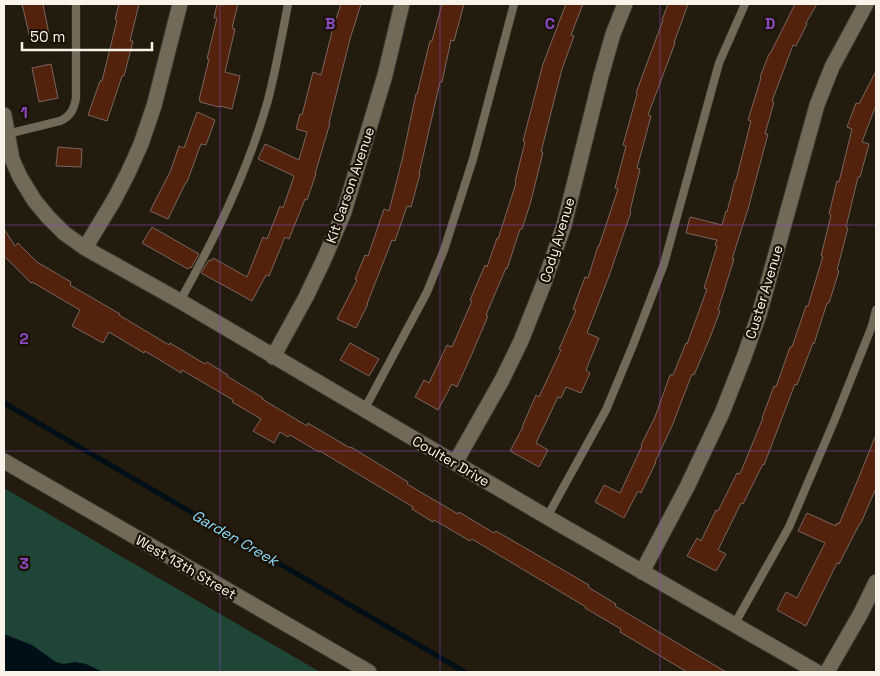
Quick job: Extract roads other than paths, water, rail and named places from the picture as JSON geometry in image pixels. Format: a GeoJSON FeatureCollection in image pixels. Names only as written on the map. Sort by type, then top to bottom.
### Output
{"type":"FeatureCollection","features":[{"type":"Feature","properties":{"kind":"street"},"geometry":{"type":"LineString","coordinates":[[85,248],[114,200],[140,144],[154,106],[180,4]]}},
{"type":"Feature","properties":{"kind":"street","name":"Kit Carson Avenue"},"geometry":{"type":"LineString","coordinates":[[273,357],[306,297],[344,212],[385,75],[402,4]]}},
{"type":"Feature","properties":{"kind":"street","name":"Cody Avenue"},"geometry":{"type":"LineString","coordinates":[[455,463],[502,380],[521,340],[544,283],[564,225],[613,34],[625,4]]}},
{"type":"Feature","properties":{"kind":"street","name":"Custer Avenue"},"geometry":{"type":"LineString","coordinates":[[642,572],[687,487],[722,413],[759,315],[817,105],[832,67],[866,4]]}},
{"type":"Feature","properties":{"kind":"street","name":"Coulter Drive"},"geometry":{"type":"LineString","coordinates":[[4,115],[12,159],[34,200],[64,233],[85,248],[817,672]]}},
{"type":"Feature","properties":{"kind":"street","name":"West 13th Street"},"geometry":{"type":"LineString","coordinates":[[4,461],[369,672]]}},
{"type":"Feature","properties":{"kind":"street"},"geometry":{"type":"LineString","coordinates":[[826,672],[861,613],[876,582]]}},
{"type":"Feature","properties":{"kind":"lane"},"geometry":{"type":"LineString","coordinates":[[7,134],[60,121],[72,113],[76,98],[76,4]]}},
{"type":"Feature","properties":{"kind":"lane"},"geometry":{"type":"LineString","coordinates":[[180,302],[207,252],[240,182],[268,100],[288,4]]}},
{"type":"Feature","properties":{"kind":"lane"},"geometry":{"type":"LineString","coordinates":[[364,410],[411,325],[444,250],[473,159],[514,4]]}},
{"type":"Feature","properties":{"kind":"lane"},"geometry":{"type":"LineString","coordinates":[[547,517],[606,410],[633,345],[664,264],[719,63],[744,4]]}},
{"type":"Feature","properties":{"kind":"lane"},"geometry":{"type":"LineString","coordinates":[[734,625],[790,527],[836,419],[872,326],[876,310]]}},
{"type":"Feature","properties":{"kind":"waterway","name":"Garden Creek"},"geometry":{"type":"LineString","coordinates":[[4,403],[465,672]]}}]}
